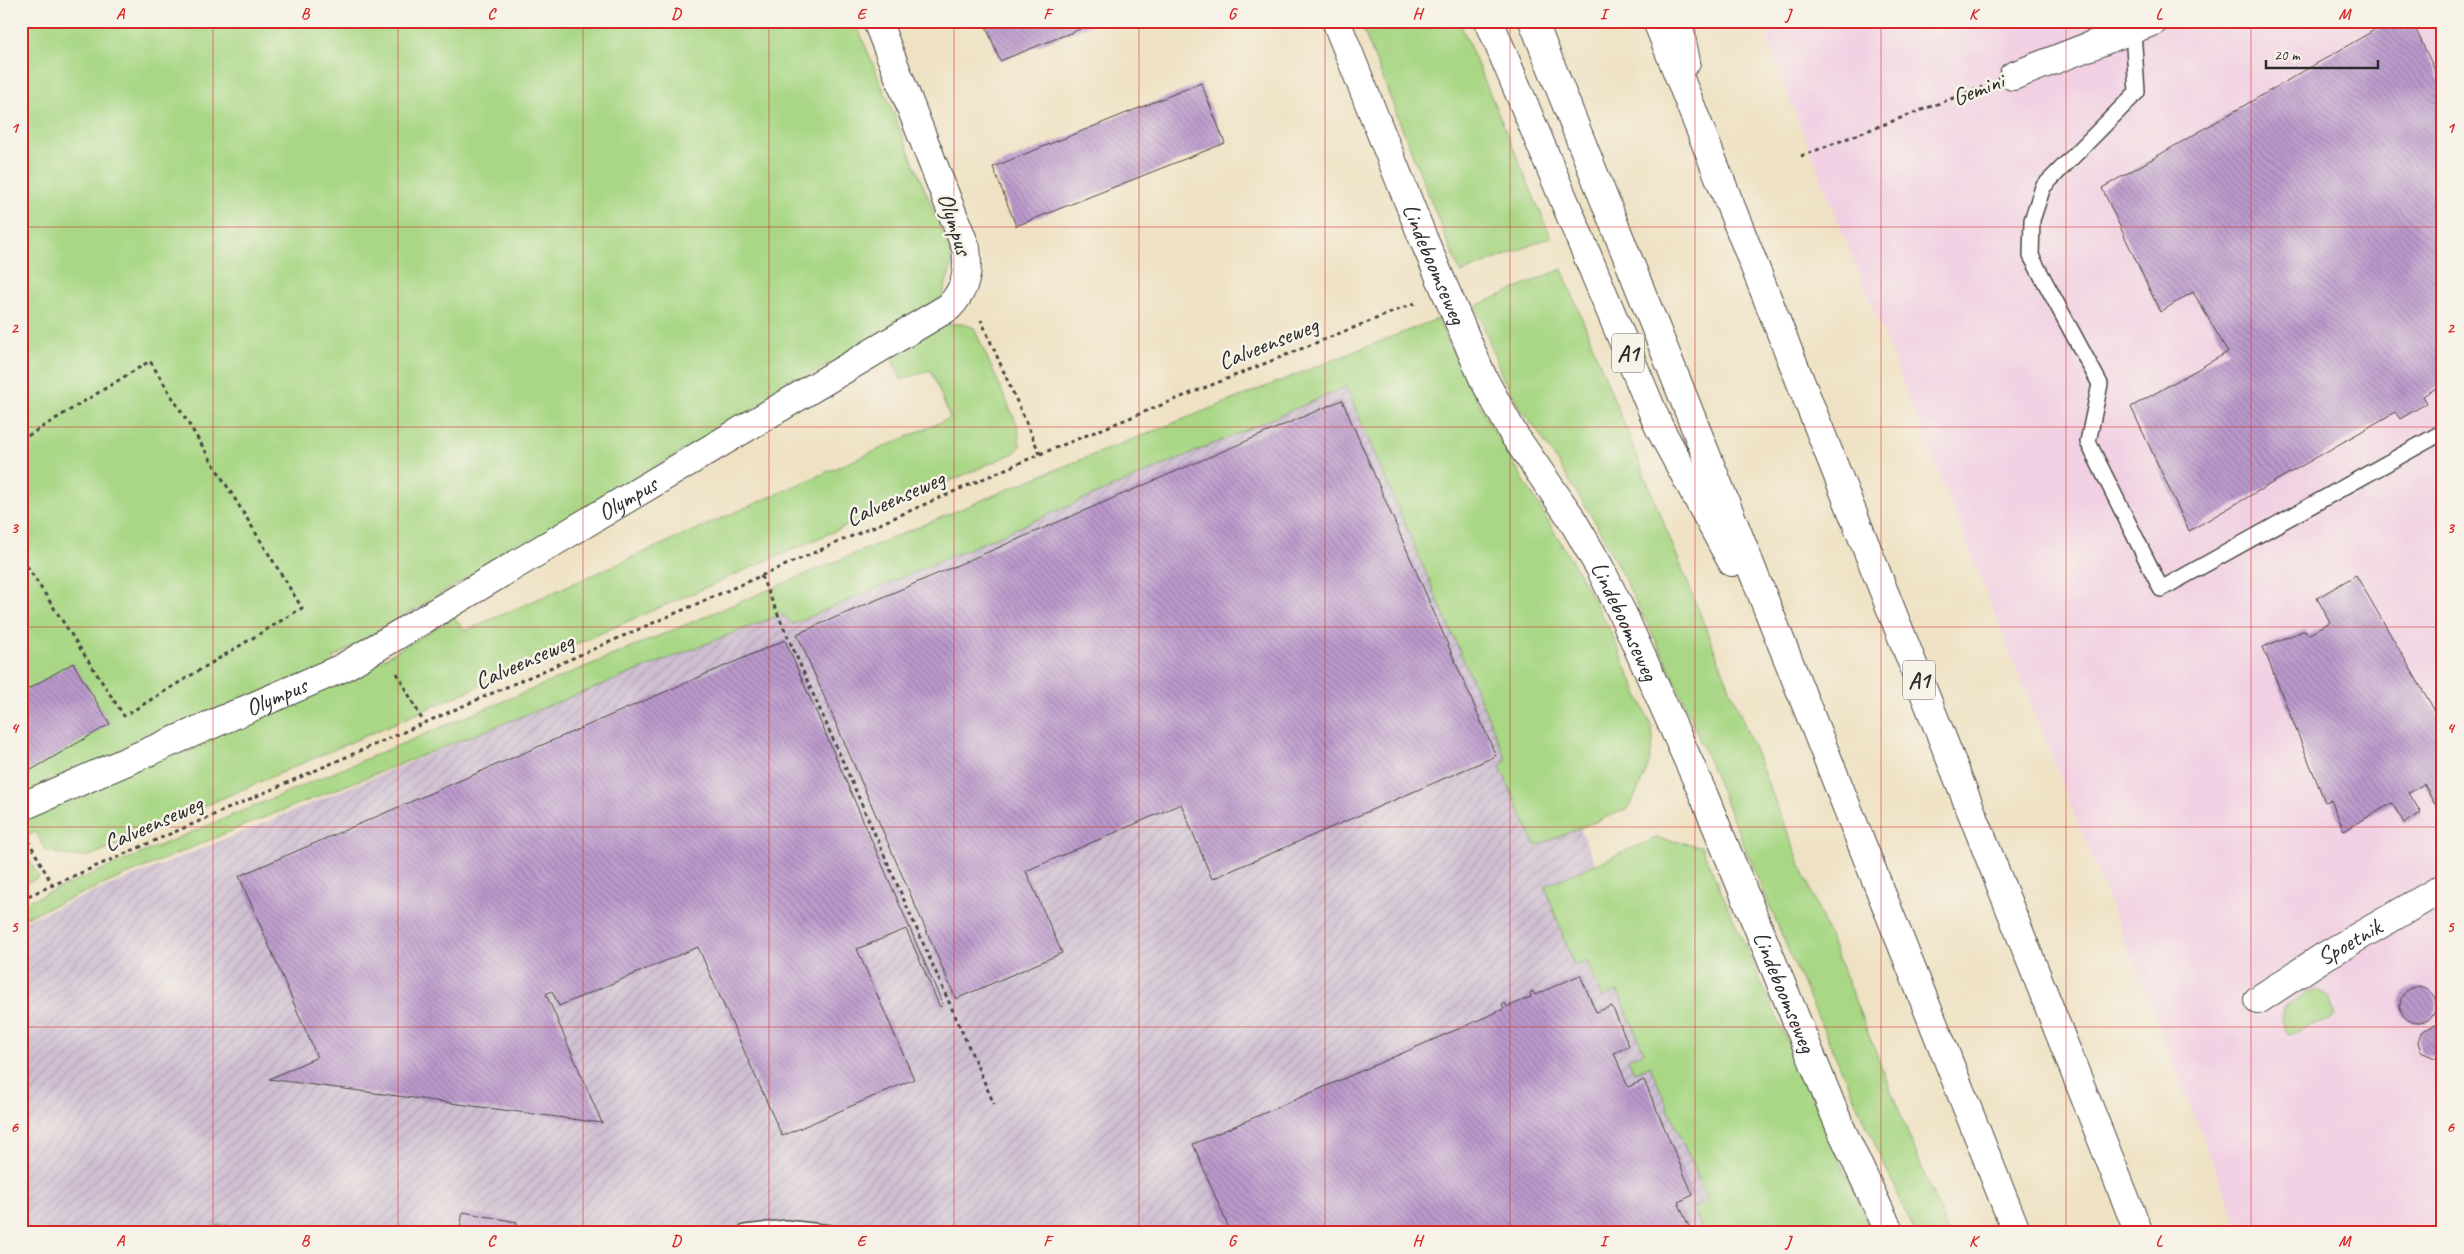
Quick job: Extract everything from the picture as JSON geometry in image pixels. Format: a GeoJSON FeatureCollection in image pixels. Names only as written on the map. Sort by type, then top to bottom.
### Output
{"type":"FeatureCollection","features":[{"type":"Feature","properties":{"kind":"main road","name":"Olympus"},"geometry":{"type":"LineString","coordinates":[[21,807],[342,668],[949,307],[965,285],[969,267],[966,248],[877,21]]}},
{"type":"Feature","properties":{"kind":"main road","name":"Lindeboomseweg"},"geometry":{"type":"LineString","coordinates":[[1336,21],[1423,238],[1483,378],[1514,435],[1575,525],[1600,568],[1624,617],[1704,796],[1841,1129],[1890,1233]]}},
{"type":"Feature","properties":{"kind":"main road","name":"A1"},"geometry":{"type":"LineString","coordinates":[[1489,21],[1659,427],[1793,673]]}},
{"type":"Feature","properties":{"kind":"main road","name":"A1"},"geometry":{"type":"LineString","coordinates":[[1532,21],[2017,1233]]}},
{"type":"Feature","properties":{"kind":"main road","name":"A1"},"geometry":{"type":"LineString","coordinates":[[1657,21],[2138,1233]]}},
{"type":"Feature","properties":{"kind":"main road","name":"A1"},"geometry":{"type":"LineString","coordinates":[[1678,21],[1699,127]]}},
{"type":"Feature","properties":{"kind":"main road","name":"Gemini"},"geometry":{"type":"LineString","coordinates":[[2013,76],[2144,26]]}},
{"type":"Feature","properties":{"kind":"main road","name":"Spoetnik"},"geometry":{"type":"LineString","coordinates":[[2258,1000],[2325,956],[2443,888]]}},
{"type":"Feature","properties":{"kind":"lane"},"geometry":{"type":"LineString","coordinates":[[2144,26],[2137,92],[2043,187],[2032,220],[2031,256],[2100,384],[2088,442],[2161,589],[2443,432]]}},
{"type":"Feature","properties":{"kind":"lane"},"geometry":{"type":"LineString","coordinates":[[745,1233],[786,1228],[830,1233]]}},
{"type":"Feature","properties":{"kind":"path"},"geometry":{"type":"LineString","coordinates":[[524,21],[528,28]]}},
{"type":"Feature","properties":{"kind":"path","name":"Gemini"},"geometry":{"type":"LineString","coordinates":[[1801,156],[2013,76]]}},
{"type":"Feature","properties":{"kind":"path"},"geometry":{"type":"LineString","coordinates":[[965,285],[1040,454]]}},
{"type":"Feature","properties":{"kind":"path","name":"Calveenseweg"},"geometry":{"type":"LineString","coordinates":[[21,899],[1040,454],[1416,302]]}},
{"type":"Feature","properties":{"kind":"path"},"geometry":{"type":"LineString","coordinates":[[21,440],[150,362],[302,608],[124,716],[21,557]]}},
{"type":"Feature","properties":{"kind":"path"},"geometry":{"type":"LineString","coordinates":[[762,576],[994,1104]]}},
{"type":"Feature","properties":{"kind":"path"},"geometry":{"type":"LineString","coordinates":[[382,645],[424,723]]}},
{"type":"Feature","properties":{"kind":"path"},"geometry":{"type":"LineString","coordinates":[[26,835],[53,886]]}},
{"type":"Feature","properties":{"kind":"shaded area"},"geometry":{"type":"Polygon","coordinates":[[[1763,21],[2443,21],[2443,1233],[2241,1233],[1780,74],[1763,21]]]}},
{"type":"Feature","properties":{"kind":"shaded area"},"geometry":{"type":"Polygon","coordinates":[[[1375,360],[1757,1233],[897,1233],[892,1226],[816,1233],[317,1233],[219,1225],[206,1233],[21,1233],[21,922],[250,829],[1375,360]]]}},
{"type":"Feature","properties":{"kind":"green space"},"geometry":{"type":"Polygon","coordinates":[[[21,21],[855,21],[949,248],[952,264],[942,297],[333,658],[345,682],[454,617],[465,631],[950,418],[931,370],[901,380],[890,355],[919,336],[941,326],[963,324],[974,328],[1018,427],[1020,447],[1014,453],[90,856],[69,856],[45,850],[36,832],[21,838],[21,21]]]}},
{"type":"Feature","properties":{"kind":"green space"},"geometry":{"type":"Polygon","coordinates":[[[1360,21],[1459,21],[1551,237],[1461,273],[1360,21]]]}},
{"type":"Feature","properties":{"kind":"green space"},"geometry":{"type":"Polygon","coordinates":[[[1562,269],[1948,1233],[1915,1233],[1794,964],[1669,667],[1597,525],[1541,436],[1521,410],[1503,378],[1476,306],[1562,269]]]}},
{"type":"Feature","properties":{"kind":"green space"},"geometry":{"type":"Polygon","coordinates":[[[1437,319],[1486,417],[1576,568],[1609,628],[1652,727],[1653,738],[1650,759],[1629,808],[1536,846],[1500,767],[1506,759],[1346,387],[793,624],[782,614],[248,824],[21,919],[21,904],[1037,477],[1437,319]]]}},
{"type":"Feature","properties":{"kind":"green space"},"geometry":{"type":"Polygon","coordinates":[[[1656,838],[1701,846],[1872,1233],[1704,1233],[1693,1208],[1708,1201],[1650,1066],[1634,1072],[1628,1059],[1644,1052],[1618,991],[1602,998],[1587,961],[1574,966],[1545,886],[1656,838]]]}},
{"type":"Feature","properties":{"kind":"green space"},"geometry":{"type":"Polygon","coordinates":[[[21,846],[39,877],[21,886],[21,846]]]}},
{"type":"Feature","properties":{"kind":"green space"},"geometry":{"type":"Polygon","coordinates":[[[2317,990],[2329,998],[2336,1016],[2288,1034],[2282,1019],[2284,1008],[2309,991],[2317,990]]]}},
{"type":"Feature","properties":{"kind":"green space"},"geometry":{"type":"Polygon","coordinates":[[[219,1225],[315,1233],[205,1233],[219,1225]]]}},
{"type":"Feature","properties":{"kind":"building"},"geometry":{"type":"Polygon","coordinates":[[[984,21],[1100,21],[1000,61],[984,21]]]}},
{"type":"Feature","properties":{"kind":"building"},"geometry":{"type":"Polygon","coordinates":[[[2390,21],[2412,21],[2443,88],[2443,145],[2441,146],[2443,150],[2443,384],[2423,396],[2427,403],[2400,419],[2395,412],[2189,531],[2131,407],[2228,352],[2193,292],[2160,312],[2102,188],[2390,21]]]}},
{"type":"Feature","properties":{"kind":"building"},"geometry":{"type":"Polygon","coordinates":[[[1201,83],[1225,143],[1016,226],[993,167],[1201,83]]]}},
{"type":"Feature","properties":{"kind":"building"},"geometry":{"type":"Polygon","coordinates":[[[1342,400],[1496,756],[1212,879],[1181,804],[1026,871],[1062,953],[956,999],[797,634],[1342,400]]]}},
{"type":"Feature","properties":{"kind":"building"},"geometry":{"type":"Polygon","coordinates":[[[2356,575],[2443,725],[2443,813],[2441,814],[2424,784],[2409,793],[2421,813],[2404,823],[2392,803],[2344,831],[2331,800],[2325,802],[2263,647],[2305,630],[2308,635],[2330,622],[2317,598],[2356,575]]]}},
{"type":"Feature","properties":{"kind":"building"},"geometry":{"type":"Polygon","coordinates":[[[785,640],[943,1005],[940,1007],[906,929],[857,949],[914,1079],[782,1136],[698,947],[559,1006],[552,991],[546,994],[602,1123],[269,1079],[317,1057],[239,876],[785,640]]]}},
{"type":"Feature","properties":{"kind":"building"},"geometry":{"type":"Polygon","coordinates":[[[73,663],[110,724],[21,776],[21,693],[73,663]]]}},
{"type":"Feature","properties":{"kind":"building"},"geometry":{"type":"Polygon","coordinates":[[[1580,975],[1596,1012],[1612,1006],[1629,1046],[1614,1053],[1628,1087],[1644,1080],[1693,1195],[1678,1202],[1692,1233],[1231,1233],[1193,1144],[1504,1009],[1502,1005],[1505,1003],[1507,1007],[1531,997],[1530,993],[1533,991],[1535,995],[1580,975]]]}},
{"type":"Feature","properties":{"kind":"building"},"geometry":{"type":"Polygon","coordinates":[[[2418,987],[2425,988],[2431,992],[2435,998],[2435,1012],[2431,1018],[2425,1022],[2418,1023],[2411,1022],[2405,1018],[2401,1012],[2400,1005],[2401,998],[2405,992],[2411,988],[2418,987]]]}},
{"type":"Feature","properties":{"kind":"building"},"geometry":{"type":"Polygon","coordinates":[[[2435,1025],[2443,1028],[2443,1056],[2435,1058],[2421,1052],[2418,1042],[2421,1032],[2435,1025]]]}},
{"type":"Feature","properties":{"kind":"building"},"geometry":{"type":"Polygon","coordinates":[[[463,1212],[517,1222],[515,1233],[480,1233],[460,1229],[463,1212]]]}}]}
